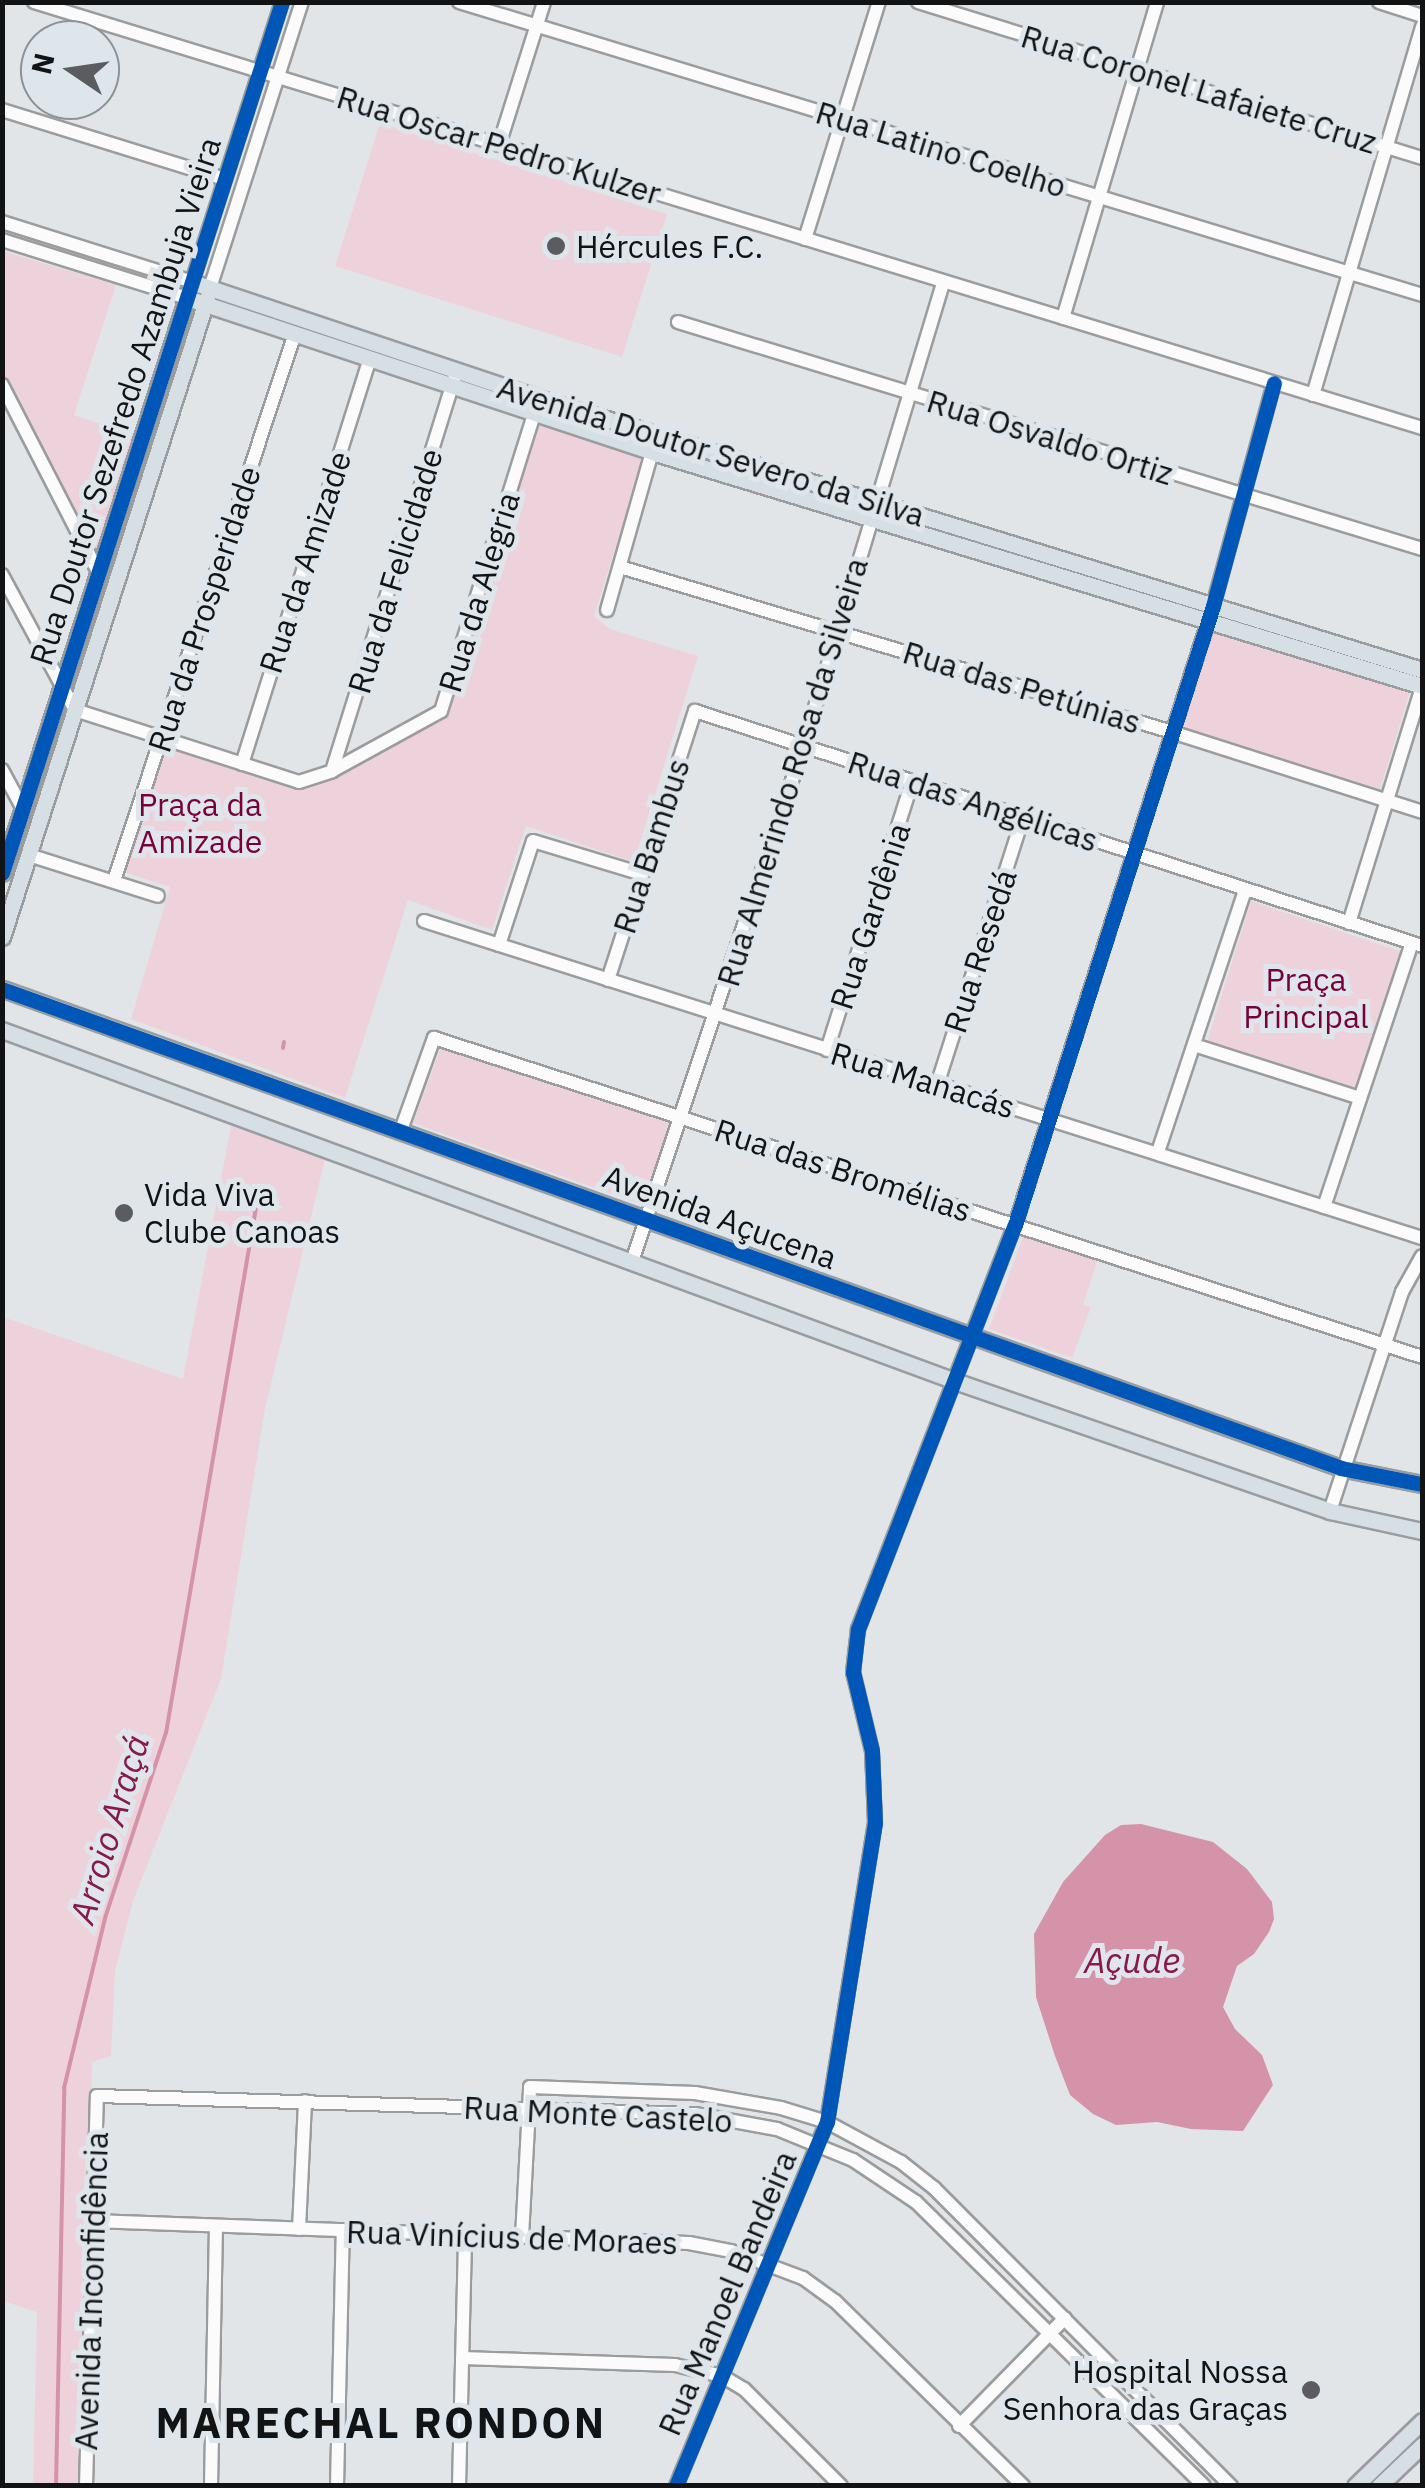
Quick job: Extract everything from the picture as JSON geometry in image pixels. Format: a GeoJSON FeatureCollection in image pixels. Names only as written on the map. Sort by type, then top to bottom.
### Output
{"type":"FeatureCollection","features":[{"type":"Feature","properties":{"kind":"main road","name":"Avenida Doutor Severo da Silva"},"geometry":{"type":"LineString","coordinates":[[189,290],[876,502],[1422,686]]}},
{"type":"Feature","properties":{"kind":"main road","name":"Rua Doutor Sezefredo Azambuja Vieira"},"geometry":{"type":"LineString","coordinates":[[2,874],[189,290]]}},
{"type":"Feature","properties":{"kind":"main road","name":"Avenida Doutor Severo da Silva"},"geometry":{"type":"LineString","coordinates":[[208,296],[294,336],[652,452],[870,519],[1422,670]]}},
{"type":"Feature","properties":{"kind":"main road","name":"Rua Doutor Sezefredo Azambuja Vieira"},"geometry":{"type":"LineString","coordinates":[[2,938],[208,296]]}},
{"type":"Feature","properties":{"kind":"main road"},"geometry":{"type":"LineString","coordinates":[[151,410],[169,416]]}},
{"type":"Feature","properties":{"kind":"main road"},"geometry":{"type":"LineString","coordinates":[[2,1006],[3,989]]}},
{"type":"Feature","properties":{"kind":"main road","name":"Avenida Açucena"},"geometry":{"type":"LineString","coordinates":[[3,989],[1341,1468],[1422,1484]]}},
{"type":"Feature","properties":{"kind":"main road"},"geometry":{"type":"LineString","coordinates":[[2,1030],[952,1380],[1330,1511],[1422,1532]]}},
{"type":"Feature","properties":{"kind":"main road"},"geometry":{"type":"LineString","coordinates":[[1355,2486],[1422,2422]]}},
{"type":"Feature","properties":{"kind":"main road"},"geometry":{"type":"LineString","coordinates":[[1379,2486],[1422,2446]]}},
{"type":"Feature","properties":{"kind":"street","name":"Rua Oscar Pedro Kulzer"},"geometry":{"type":"LineString","coordinates":[[34,2],[1422,428]]}},
{"type":"Feature","properties":{"kind":"street","name":"Rua Doutor Sezefredo Azambuja Vieira"},"geometry":{"type":"LineString","coordinates":[[189,290],[282,2]]}},
{"type":"Feature","properties":{"kind":"street","name":"Rua Doutor Sezefredo Azambuja Vieira"},"geometry":{"type":"LineString","coordinates":[[208,296],[302,2]]}},
{"type":"Feature","properties":{"kind":"street","name":"Rua Latino Coelho"},"geometry":{"type":"LineString","coordinates":[[459,2],[1422,296]]}},
{"type":"Feature","properties":{"kind":"street"},"geometry":{"type":"LineString","coordinates":[[499,145],[544,2]]}},
{"type":"Feature","properties":{"kind":"street"},"geometry":{"type":"LineString","coordinates":[[805,239],[879,2]]}},
{"type":"Feature","properties":{"kind":"street","name":"Rua Coronel Lafaiete Cruz"},"geometry":{"type":"LineString","coordinates":[[918,2],[1422,158]]}},
{"type":"Feature","properties":{"kind":"street"},"geometry":{"type":"LineString","coordinates":[[1062,318],[1158,2]]}},
{"type":"Feature","properties":{"kind":"street"},"geometry":{"type":"LineString","coordinates":[[1379,2],[1422,16]]}},
{"type":"Feature","properties":{"kind":"street"},"geometry":{"type":"LineString","coordinates":[[1313,394],[1422,26]]}},
{"type":"Feature","properties":{"kind":"street"},"geometry":{"type":"LineString","coordinates":[[2,110],[225,179]]}},
{"type":"Feature","properties":{"kind":"street","name":"Avenida Doutor Severo da Silva"},"geometry":{"type":"LineString","coordinates":[[2,222],[132,262],[189,290]]}},
{"type":"Feature","properties":{"kind":"street","name":"Avenida Doutor Severo da Silva"},"geometry":{"type":"LineString","coordinates":[[2,240],[128,278],[189,290]]}},
{"type":"Feature","properties":{"kind":"street"},"geometry":{"type":"LineString","coordinates":[[128,278],[132,262]]}},
{"type":"Feature","properties":{"kind":"street","name":"Rua Almerindo Rosa da Silveira"},"geometry":{"type":"LineString","coordinates":[[633,1260],[803,747],[942,282]]}},
{"type":"Feature","properties":{"kind":"street","name":"Rua Osvaldo Ortiz"},"geometry":{"type":"LineString","coordinates":[[678,322],[1422,549]]}},
{"type":"Feature","properties":{"kind":"street","name":"Rua da Prosperidade"},"geometry":{"type":"LineString","coordinates":[[114,882],[294,336]]}},
{"type":"Feature","properties":{"kind":"street","name":"Rua da Amizade"},"geometry":{"type":"LineString","coordinates":[[242,764],[369,360]]}},
{"type":"Feature","properties":{"kind":"street","name":"Rua da Felicidade"},"geometry":{"type":"LineString","coordinates":[[332,771],[457,371]]}},
{"type":"Feature","properties":{"kind":"street","name":"Rua Manoel Bandeira"},"geometry":{"type":"LineString","coordinates":[[676,2486],[827,2122],[875,1823],[876,1780],[854,1672],[855,1645],[952,1380],[970,1338],[977,1332],[1015,1225],[1210,614],[1274,383]]}},
{"type":"Feature","properties":{"kind":"street"},"geometry":{"type":"LineString","coordinates":[[2,385],[98,574]]}},
{"type":"Feature","properties":{"kind":"street"},"geometry":{"type":"LineString","coordinates":[[2,419],[16,412]]}},
{"type":"Feature","properties":{"kind":"street","name":"Rua da Alegria"},"geometry":{"type":"LineString","coordinates":[[75,710],[298,782],[332,771],[441,711],[534,415]]}},
{"type":"Feature","properties":{"kind":"street"},"geometry":{"type":"LineString","coordinates":[[607,610],[657,434]]}},
{"type":"Feature","properties":{"kind":"street","name":"Rua das Petúnias"},"geometry":{"type":"LineString","coordinates":[[620,567],[1172,732],[1422,812]]}},
{"type":"Feature","properties":{"kind":"street"},"geometry":{"type":"LineString","coordinates":[[2,575],[75,710]]}},
{"type":"Feature","properties":{"kind":"street"},"geometry":{"type":"LineString","coordinates":[[1348,923],[1422,686]]}},
{"type":"Feature","properties":{"kind":"street","name":"Rua das Angélicas"},"geometry":{"type":"LineString","coordinates":[[695,712],[1417,944]]}},
{"type":"Feature","properties":{"kind":"street","name":"Rua Bambus"},"geometry":{"type":"LineString","coordinates":[[608,980],[695,712]]}},
{"type":"Feature","properties":{"kind":"street"},"geometry":{"type":"LineString","coordinates":[[2,770],[23,809]]}},
{"type":"Feature","properties":{"kind":"street","name":"Rua Gardênia"},"geometry":{"type":"LineString","coordinates":[[827,1050],[912,782]]}},
{"type":"Feature","properties":{"kind":"street","name":"Rua Resedá"},"geometry":{"type":"LineString","coordinates":[[937,1085],[1023,817]]}},
{"type":"Feature","properties":{"kind":"street"},"geometry":{"type":"LineString","coordinates":[[499,945],[533,842],[642,874]]}},
{"type":"Feature","properties":{"kind":"street"},"geometry":{"type":"LineString","coordinates":[[29,854],[158,896]]}},
{"type":"Feature","properties":{"kind":"street"},"geometry":{"type":"LineString","coordinates":[[1158,1152],[1245,890]]}},
{"type":"Feature","properties":{"kind":"street","name":"Rua Manacás"},"geometry":{"type":"LineString","coordinates":[[424,921],[1422,1238]]}},
{"type":"Feature","properties":{"kind":"street"},"geometry":{"type":"LineString","coordinates":[[1324,1207],[1417,944]]}},
{"type":"Feature","properties":{"kind":"street","name":"Rua das Bromélias"},"geometry":{"type":"LineString","coordinates":[[401,1130],[434,1038],[1422,1357]]}},
{"type":"Feature","properties":{"kind":"street"},"geometry":{"type":"LineString","coordinates":[[1194,1045],[1360,1098]]}},
{"type":"Feature","properties":{"kind":"street"},"geometry":{"type":"LineString","coordinates":[[1330,1511],[1402,1292],[1422,1256]]}},
{"type":"Feature","properties":{"kind":"street","name":"Rua Monte Castelo"},"geometry":{"type":"LineString","coordinates":[[529,2108],[530,2088],[696,2093],[781,2108],[827,2122],[902,2162],[934,2188],[1230,2486]]}},
{"type":"Feature","properties":{"kind":"street","name":"Rua Monte Castelo"},"geometry":{"type":"LineString","coordinates":[[96,2096],[695,2114],[777,2129],[819,2144],[884,2178],[916,2202],[1204,2486]]}},
{"type":"Feature","properties":{"kind":"street","name":"Avenida Inconfidência"},"geometry":{"type":"LineString","coordinates":[[86,2486],[96,2096]]}},
{"type":"Feature","properties":{"kind":"street"},"geometry":{"type":"LineString","coordinates":[[300,2229],[305,2101]]}},
{"type":"Feature","properties":{"kind":"street"},"geometry":{"type":"LineString","coordinates":[[522,2237],[529,2108]]}},
{"type":"Feature","properties":{"kind":"street","name":"Rua Vinícius de Moraes"},"geometry":{"type":"LineString","coordinates":[[93,2222],[688,2242],[769,2262],[834,2301],[1023,2486]]}},
{"type":"Feature","properties":{"kind":"street"},"geometry":{"type":"LineString","coordinates":[[211,2486],[216,2226]]}},
{"type":"Feature","properties":{"kind":"street"},"geometry":{"type":"LineString","coordinates":[[336,2486],[343,2230]]}},
{"type":"Feature","properties":{"kind":"street"},"geometry":{"type":"LineString","coordinates":[[459,2486],[464,2234]]}},
{"type":"Feature","properties":{"kind":"street"},"geometry":{"type":"LineString","coordinates":[[960,2426],[1064,2318]]}},
{"type":"Feature","properties":{"kind":"street"},"geometry":{"type":"LineString","coordinates":[[462,2358],[675,2365],[722,2376],[744,2389],[841,2486]]}},
{"type":"Feature","properties":{"kind":"green space"},"geometry":{"type":"Polygon","coordinates":[[[380,123],[667,214],[622,357],[335,266],[380,123]]]}},
{"type":"Feature","properties":{"kind":"green space"},"geometry":{"type":"Polygon","coordinates":[[[3,251],[116,285],[74,415],[136,436],[97,561],[3,377],[3,251]]]}},
{"type":"Feature","properties":{"kind":"green space","name":"Praça da Amizade"},"geometry":{"type":"Polygon","coordinates":[[[540,423],[644,457],[594,616],[610,629],[698,656],[634,862],[526,826],[492,930],[408,900],[345,1098],[131,1019],[170,887],[124,872],[164,747],[304,789],[445,719],[540,423]]]}},
{"type":"Feature","properties":{"kind":"green space"},"geometry":{"type":"Polygon","coordinates":[[[1209,630],[1410,692],[1380,789],[1179,727],[1209,630]]]}},
{"type":"Feature","properties":{"kind":"green space","name":"Praça Principal"},"geometry":{"type":"Polygon","coordinates":[[[1251,901],[1402,952],[1355,1093],[1206,1045],[1251,901]]]}},
{"type":"Feature","properties":{"kind":"green space"},"geometry":{"type":"Polygon","coordinates":[[[441,1047],[671,1121],[642,1205],[413,1123],[441,1047]]]}},
{"type":"Feature","properties":{"kind":"green space"},"geometry":{"type":"Polygon","coordinates":[[[231,1126],[325,1159],[265,1409],[221,1679],[133,1901],[115,1971],[111,2056],[92,2062],[82,2485],[33,2485],[37,2312],[3,2301],[3,1317],[183,1379],[231,1126]]]}},
{"type":"Feature","properties":{"kind":"green space"},"geometry":{"type":"Polygon","coordinates":[[[1023,1237],[1098,1259],[1083,1305],[1091,1307],[1072,1358],[989,1329],[1023,1237]]]}},
{"type":"Feature","properties":{"kind":"water","name":"Açude"},"geometry":{"type":"Polygon","coordinates":[[[1141,1824],[1213,1842],[1247,1869],[1272,1902],[1274,1919],[1269,1932],[1254,1954],[1237,1966],[1223,2007],[1235,2029],[1262,2055],[1273,2085],[1243,2131],[1191,2129],[1157,2122],[1116,2125],[1093,2114],[1070,2095],[1055,2056],[1036,1997],[1034,1934],[1063,1882],[1105,1835],[1121,1825],[1141,1824]]]}},
{"type":"Feature","properties":{"kind":"waterway","name":"Arroio Araçá"},"geometry":{"type":"LineString","coordinates":[[283,1048],[284,1042]]}},
{"type":"Feature","properties":{"kind":"waterway","name":"Arroio Araçá"},"geometry":{"type":"LineString","coordinates":[[56,2486],[64,2088],[106,1915],[166,1733],[259,1190]]}},
{"type":"Feature","properties":{"kind":"cycle path"},"geometry":{"type":"LineString","coordinates":[[2,873],[282,2]]}},
{"type":"Feature","properties":{"kind":"cycle path"},"geometry":{"type":"LineString","coordinates":[[676,2486],[827,2122],[875,1823],[872,1751],[853,1672],[858,1629],[1015,1225],[1213,606],[1274,383]]}},
{"type":"Feature","properties":{"kind":"cycle path"},"geometry":{"type":"LineString","coordinates":[[2,989],[1341,1468],[1422,1484]]}},
{"type":"Feature","properties":{"kind":"place","name":"Hércules F.C."},"geometry":{"type":"Point","coordinates":[556,246]}},
{"type":"Feature","properties":{"kind":"place","name":"Vida Viva Clube Canoas"},"geometry":{"type":"Point","coordinates":[124,1213]}},
{"type":"Feature","properties":{"kind":"place","name":"Hospital Nossa Senhora das Graças"},"geometry":{"type":"Point","coordinates":[1311,2390]}},
{"type":"Feature","properties":{"kind":"district","name":"MARECHAL RONDON"},"geometry":{"type":"Point","coordinates":[381,2423]}}]}
